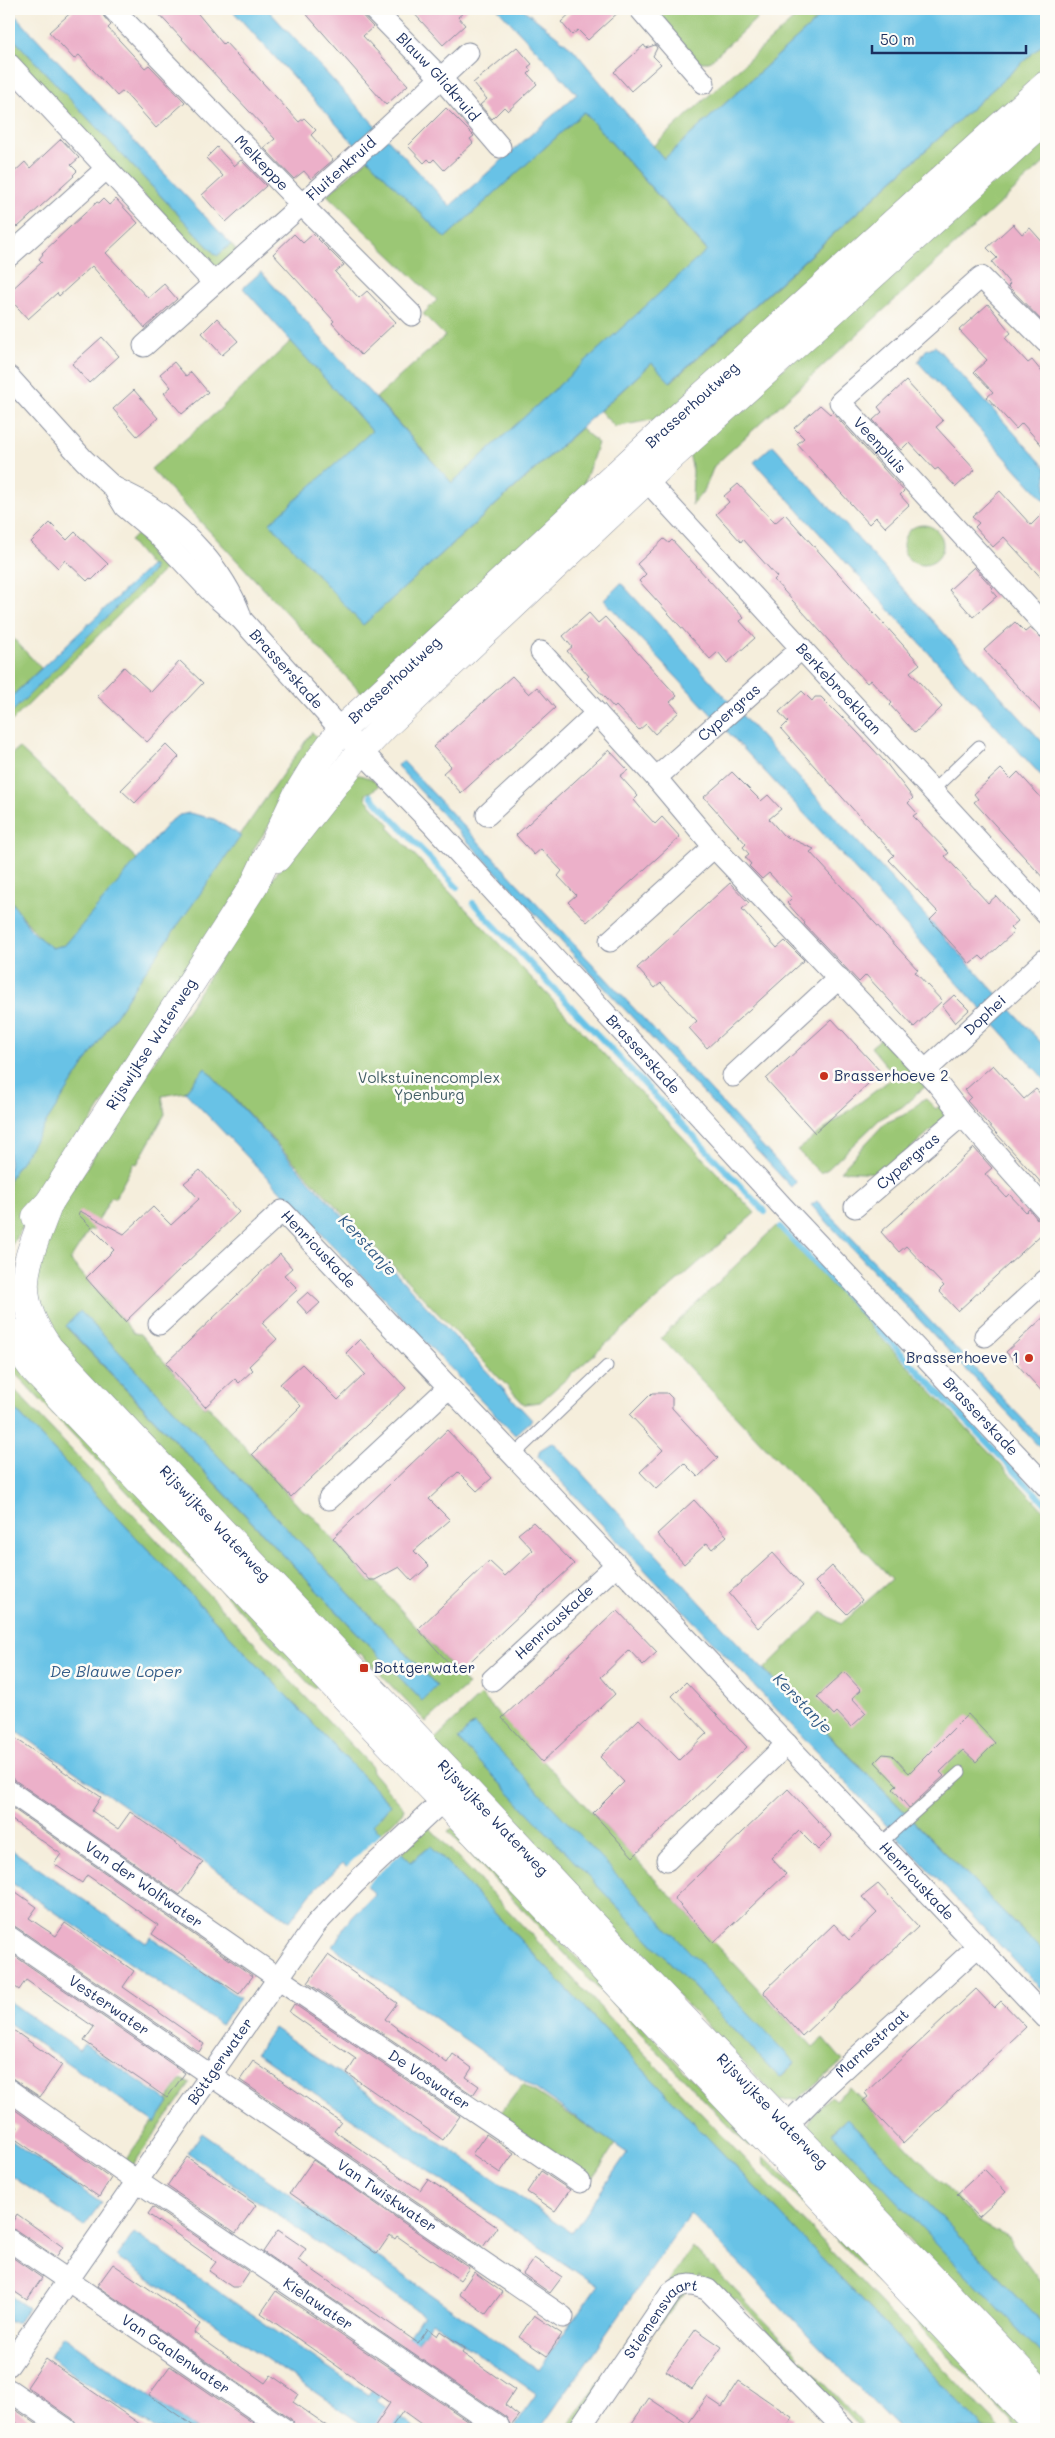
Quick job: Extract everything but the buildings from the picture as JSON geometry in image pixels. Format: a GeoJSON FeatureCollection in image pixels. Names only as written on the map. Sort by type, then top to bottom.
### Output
{"type":"FeatureCollection","features":[{"type":"Feature","properties":{"kind":"main road","name":"Brasserhoutweg"},"geometry":{"type":"LineString","coordinates":[[361,751],[638,472],[664,430],[1046,85]]}},
{"type":"Feature","properties":{"kind":"main road","name":"Brasserhoutweg"},"geometry":{"type":"LineString","coordinates":[[341,730],[1046,119]]}},
{"type":"Feature","properties":{"kind":"main road","name":"Rijswijkse Waterweg"},"geometry":{"type":"LineString","coordinates":[[9,1266],[28,1225],[49,1203],[254,885],[297,795],[314,767],[341,730]]}},
{"type":"Feature","properties":{"kind":"main road","name":"Rijswijkse Waterweg"},"geometry":{"type":"LineString","coordinates":[[254,885],[294,838],[361,751]]}},
{"type":"Feature","properties":{"kind":"main road","name":"Rijswijkse Waterweg"},"geometry":{"type":"LineString","coordinates":[[49,1203],[28,1262],[24,1291],[30,1319],[48,1348],[452,1792],[768,2144],[1041,2429]]}},
{"type":"Feature","properties":{"kind":"main road","name":"Rijswijkse Waterweg"},"geometry":{"type":"LineString","coordinates":[[9,1331],[20,1352],[34,1370],[452,1792],[594,1925],[1046,2397]]}},
{"type":"Feature","properties":{"kind":"street","name":"Melkeppe"},"geometry":{"type":"LineString","coordinates":[[113,9],[302,205],[412,315]]}},
{"type":"Feature","properties":{"kind":"street","name":"Blauw Glidkruid"},"geometry":{"type":"LineString","coordinates":[[373,9],[440,77],[500,147]]}},
{"type":"Feature","properties":{"kind":"street"},"geometry":{"type":"LineString","coordinates":[[640,9],[704,82]]}},
{"type":"Feature","properties":{"kind":"street","name":"Fluitenkruid"},"geometry":{"type":"LineString","coordinates":[[144,346],[386,130],[440,77],[468,53]]}},
{"type":"Feature","properties":{"kind":"street"},"geometry":{"type":"LineString","coordinates":[[9,64],[214,282]]}},
{"type":"Feature","properties":{"kind":"street"},"geometry":{"type":"LineString","coordinates":[[9,256],[107,168]]}},
{"type":"Feature","properties":{"kind":"street","name":"Veenpluis"},"geometry":{"type":"LineString","coordinates":[[1046,342],[981,277],[840,402],[1046,627]]}},
{"type":"Feature","properties":{"kind":"street","name":"Brasserskade"},"geometry":{"type":"LineString","coordinates":[[9,377],[84,460],[112,487],[125,508],[156,533],[216,597],[242,620],[341,730],[432,824],[782,1206],[1046,1486]]}},
{"type":"Feature","properties":{"kind":"street","name":"Berkebroeklaan"},"geometry":{"type":"LineString","coordinates":[[638,472],[1046,914]]}},
{"type":"Feature","properties":{"kind":"street","name":"Cypergras"},"geometry":{"type":"LineString","coordinates":[[656,778],[802,648]]}},
{"type":"Feature","properties":{"kind":"street"},"geometry":{"type":"LineString","coordinates":[[541,652],[656,778],[714,847],[925,1071],[1046,1210]]}},
{"type":"Feature","properties":{"kind":"street"},"geometry":{"type":"LineString","coordinates":[[487,815],[598,713]]}},
{"type":"Feature","properties":{"kind":"street"},"geometry":{"type":"LineString","coordinates":[[610,941],[714,847]]}},
{"type":"Feature","properties":{"kind":"street","name":"Dophei"},"geometry":{"type":"LineString","coordinates":[[925,1071],[1046,959]]}},
{"type":"Feature","properties":{"kind":"street"},"geometry":{"type":"LineString","coordinates":[[733,1076],[839,978]]}},
{"type":"Feature","properties":{"kind":"street","name":"Cypergras"},"geometry":{"type":"LineString","coordinates":[[855,1207],[962,1115]]}},
{"type":"Feature","properties":{"kind":"street","name":"Henricuskade"},"geometry":{"type":"LineString","coordinates":[[159,1324],[282,1211],[787,1744],[887,1838],[978,1946],[1046,2018]]}},
{"type":"Feature","properties":{"kind":"street"},"geometry":{"type":"LineString","coordinates":[[985,1336],[1046,1280]]}},
{"type":"Feature","properties":{"kind":"street"},"geometry":{"type":"LineString","coordinates":[[329,1499],[449,1387]]}},
{"type":"Feature","properties":{"kind":"street","name":"Henricuskade"},"geometry":{"type":"LineString","coordinates":[[492,1680],[617,1564]]}},
{"type":"Feature","properties":{"kind":"street"},"geometry":{"type":"LineString","coordinates":[[667,1860],[787,1744]]}},
{"type":"Feature","properties":{"kind":"street","name":"Van der Wolfwater"},"geometry":{"type":"LineString","coordinates":[[9,1791],[278,1978]]}},
{"type":"Feature","properties":{"kind":"street","name":"Böttgerwater"},"geometry":{"type":"LineString","coordinates":[[9,2365],[316,1924],[355,1883],[452,1792]]}},
{"type":"Feature","properties":{"kind":"street","name":"Vesterwater"},"geometry":{"type":"LineString","coordinates":[[9,1937],[210,2075]]}},
{"type":"Feature","properties":{"kind":"street","name":"Marnestraat"},"geometry":{"type":"LineString","coordinates":[[768,2144],[828,2084],[978,1946]]}},
{"type":"Feature","properties":{"kind":"street","name":"De Voswater"},"geometry":{"type":"LineString","coordinates":[[278,1978],[580,2182]]}},
{"type":"Feature","properties":{"kind":"street","name":"Van Twiskwater"},"geometry":{"type":"LineString","coordinates":[[210,2075],[563,2317]]}},
{"type":"Feature","properties":{"kind":"street","name":"Kielawater"},"geometry":{"type":"LineString","coordinates":[[9,2090],[136,2181],[499,2428]]}},
{"type":"Feature","properties":{"kind":"street","name":"Van Gaalenwater"},"geometry":{"type":"LineString","coordinates":[[9,2240],[284,2429]]}},
{"type":"Feature","properties":{"kind":"street","name":"Stiemensvaart"},"geometry":{"type":"LineString","coordinates":[[579,2429],[672,2293],[684,2284],[708,2290],[844,2429]]}},
{"type":"Feature","properties":{"kind":"street"},"geometry":{"type":"LineString","coordinates":[[9,2390],[66,2429]]}},
{"type":"Feature","properties":{"kind":"lane"},"geometry":{"type":"LineString","coordinates":[[933,790],[979,746]]}},
{"type":"Feature","properties":{"kind":"lane"},"geometry":{"type":"LineString","coordinates":[[514,1456],[606,1366]]}},
{"type":"Feature","properties":{"kind":"lane"},"geometry":{"type":"LineString","coordinates":[[887,1838],[960,1772]]}},
{"type":"Feature","properties":{"kind":"green space"},"geometry":{"type":"Polygon","coordinates":[[[654,9],[767,9],[709,62],[699,62],[654,9]]]}},
{"type":"Feature","properties":{"kind":"green space"},"geometry":{"type":"Polygon","coordinates":[[[805,9],[829,9],[664,159],[653,146],[805,9]]]}},
{"type":"Feature","properties":{"kind":"green space"},"geometry":{"type":"Polygon","coordinates":[[[9,34],[217,256],[231,244],[239,254],[219,266],[209,265],[9,52],[9,34]]]}},
{"type":"Feature","properties":{"kind":"green space"},"geometry":{"type":"Polygon","coordinates":[[[1046,41],[1046,76],[660,427],[651,420],[615,427],[600,411],[652,363],[671,382],[1046,41]]]}},
{"type":"Feature","properties":{"kind":"green space"},"geometry":{"type":"Polygon","coordinates":[[[584,112],[707,251],[452,483],[376,398],[445,336],[423,314],[437,300],[327,195],[368,159],[445,238],[584,112]]]}},
{"type":"Feature","properties":{"kind":"green space"},"geometry":{"type":"Polygon","coordinates":[[[1046,132],[1046,161],[714,466],[705,489],[692,505],[693,471],[689,453],[1046,132]]]}},
{"type":"Feature","properties":{"kind":"green space"},"geometry":{"type":"Polygon","coordinates":[[[291,341],[372,431],[363,625],[581,428],[598,443],[579,498],[366,698],[151,469],[218,411],[291,341]]]}},
{"type":"Feature","properties":{"kind":"green space"},"geometry":{"type":"Polygon","coordinates":[[[927,525],[934,528],[940,534],[943,545],[942,553],[934,562],[927,565],[919,565],[912,562],[904,553],[903,541],[906,534],[915,526],[927,525]]]}},
{"type":"Feature","properties":{"kind":"green space"},"geometry":{"type":"Polygon","coordinates":[[[143,528],[175,559],[9,724],[9,715],[154,570],[130,541],[143,528]]]}},
{"type":"Feature","properties":{"kind":"green space"},"geometry":{"type":"Polygon","coordinates":[[[9,634],[41,668],[9,699],[9,634]]]}},
{"type":"Feature","properties":{"kind":"green space"},"geometry":{"type":"Polygon","coordinates":[[[312,732],[323,744],[253,850],[253,869],[9,1249],[9,1180],[11,1176],[139,980],[312,732]]]}},
{"type":"Feature","properties":{"kind":"green space"},"geometry":{"type":"Polygon","coordinates":[[[19,748],[138,860],[65,945],[51,948],[43,943],[9,898],[9,756],[19,748]]]}},
{"type":"Feature","properties":{"kind":"green space","name":"Volkstuinencomplex Ypenburg"},"geometry":{"type":"Polygon","coordinates":[[[360,775],[372,779],[379,786],[367,793],[365,798],[390,825],[388,827],[755,1213],[540,1402],[524,1404],[205,1068],[185,1092],[162,1096],[165,1114],[137,1164],[134,1163],[115,1198],[111,1197],[93,1231],[90,1229],[70,1260],[134,1333],[140,1334],[204,1407],[207,1405],[301,1509],[312,1515],[371,1583],[375,1581],[468,1685],[426,1722],[360,1653],[351,1660],[53,1346],[31,1287],[56,1215],[265,889],[347,776],[360,775]],[[80,1311],[66,1327],[422,1701],[437,1686],[80,1311]]]}},
{"type":"Feature","properties":{"kind":"green space"},"geometry":{"type":"Polygon","coordinates":[[[882,1038],[927,1085],[902,1107],[880,1119],[828,1169],[820,1173],[797,1150],[895,1076],[871,1047],[882,1038]]]}},
{"type":"Feature","properties":{"kind":"green space"},"geometry":{"type":"Polygon","coordinates":[[[925,1098],[936,1109],[940,1105],[948,1115],[883,1173],[840,1171],[885,1123],[906,1114],[925,1098]]]}},
{"type":"Feature","properties":{"kind":"green space"},"geometry":{"type":"Polygon","coordinates":[[[776,1226],[1046,1513],[1046,1955],[764,1669],[822,1612],[841,1624],[892,1579],[661,1338],[776,1226]]]}},
{"type":"Feature","properties":{"kind":"green space"},"geometry":{"type":"Polygon","coordinates":[[[12,1358],[323,1681],[314,1689],[9,1367],[9,1360],[12,1358]]]}},
{"type":"Feature","properties":{"kind":"green space"},"geometry":{"type":"Polygon","coordinates":[[[9,1384],[372,1767],[373,1773],[404,1808],[402,1813],[381,1833],[373,1825],[390,1805],[9,1403],[9,1384]]]}},
{"type":"Feature","properties":{"kind":"green space"},"geometry":{"type":"Polygon","coordinates":[[[481,1695],[813,2047],[823,2038],[843,2061],[799,2099],[780,2100],[431,1743],[481,1695]],[[473,1724],[458,1739],[780,2078],[788,2071],[473,1724]]]}},
{"type":"Feature","properties":{"kind":"green space"},"geometry":{"type":"Polygon","coordinates":[[[428,1826],[1001,2429],[984,2429],[431,1846],[411,1862],[401,1853],[428,1826]]]}},
{"type":"Feature","properties":{"kind":"green space"},"geometry":{"type":"Polygon","coordinates":[[[453,1828],[758,2148],[748,2146],[448,1831],[453,1828]]]}},
{"type":"Feature","properties":{"kind":"green space"},"geometry":{"type":"Polygon","coordinates":[[[182,2079],[190,2084],[133,2165],[125,2161],[152,2122],[154,2123],[169,2102],[167,2100],[182,2079]]]}},
{"type":"Feature","properties":{"kind":"green space"},"geometry":{"type":"Polygon","coordinates":[[[523,2084],[615,2144],[591,2181],[499,2115],[523,2084]]]}},
{"type":"Feature","properties":{"kind":"green space"},"geometry":{"type":"Polygon","coordinates":[[[850,2087],[978,2221],[1008,2238],[1046,2290],[1046,2327],[847,2118],[832,2132],[1046,2359],[1046,2391],[808,2129],[810,2119],[819,2107],[831,2096],[835,2100],[850,2087]]]}},
{"type":"Feature","properties":{"kind":"green space"},"geometry":{"type":"Polygon","coordinates":[[[764,2156],[1034,2429],[1018,2429],[765,2164],[764,2156]]]}},
{"type":"Feature","properties":{"kind":"green space"},"geometry":{"type":"Polygon","coordinates":[[[693,2247],[799,2356],[795,2359],[736,2298],[731,2304],[699,2276],[572,2429],[566,2429],[693,2247]]]}},
{"type":"Feature","properties":{"kind":"green space"},"geometry":{"type":"Polygon","coordinates":[[[801,2359],[862,2423],[859,2426],[798,2362],[801,2359]]]}},
{"type":"Feature","properties":{"kind":"water"},"geometry":{"type":"Polygon","coordinates":[[[9,9],[231,244],[217,256],[9,34],[9,9]]]}},
{"type":"Feature","properties":{"kind":"water"},"geometry":{"type":"Polygon","coordinates":[[[231,9],[267,9],[450,206],[577,94],[498,9],[523,9],[573,49],[664,159],[829,9],[1046,9],[1046,41],[670,382],[652,363],[363,625],[270,523],[372,431],[243,288],[261,272],[452,483],[707,250],[584,112],[445,238],[368,159],[231,9]]]}},
{"type":"Feature","properties":{"kind":"water"},"geometry":{"type":"Polygon","coordinates":[[[935,346],[1046,468],[1046,502],[918,362],[926,350],[935,346]]]}},
{"type":"Feature","properties":{"kind":"water"},"geometry":{"type":"Polygon","coordinates":[[[773,445],[1046,746],[1046,781],[754,462],[773,445]]]}},
{"type":"Feature","properties":{"kind":"water"},"geometry":{"type":"Polygon","coordinates":[[[150,566],[153,566],[153,571],[9,715],[9,699],[150,566]]]}},
{"type":"Feature","properties":{"kind":"water"},"geometry":{"type":"Polygon","coordinates":[[[621,583],[1046,1048],[1046,1081],[814,824],[604,600],[621,583]]]}},
{"type":"Feature","properties":{"kind":"water"},"geometry":{"type":"Polygon","coordinates":[[[403,761],[796,1182],[792,1188],[397,766],[403,761]]]}},
{"type":"Feature","properties":{"kind":"water"},"geometry":{"type":"Polygon","coordinates":[[[189,813],[214,819],[241,836],[139,980],[9,1180],[9,898],[33,933],[52,948],[65,945],[170,821],[180,815],[189,813]]]}},
{"type":"Feature","properties":{"kind":"water","name":"Kerstanje"},"geometry":{"type":"Polygon","coordinates":[[[205,1068],[532,1420],[515,1435],[185,1092],[205,1068]]]}},
{"type":"Feature","properties":{"kind":"water"},"geometry":{"type":"Polygon","coordinates":[[[817,1201],[1046,1444],[1046,1454],[811,1205],[817,1201]]]}},
{"type":"Feature","properties":{"kind":"water"},"geometry":{"type":"Polygon","coordinates":[[[80,1311],[437,1686],[422,1701],[66,1326],[80,1311]]]}},
{"type":"Feature","properties":{"kind":"water","name":"De Blauwe Loper"},"geometry":{"type":"Polygon","coordinates":[[[9,1403],[390,1805],[373,1825],[411,1862],[431,1846],[984,2429],[899,2429],[690,2213],[540,2429],[512,2429],[537,2394],[432,2322],[410,2354],[401,2348],[423,2315],[188,2153],[202,2133],[538,2370],[597,2286],[256,2053],[274,2028],[572,2233],[627,2153],[333,1947],[345,1925],[375,1894],[343,1863],[310,1894],[290,1921],[9,1726],[9,1403]]]}},
{"type":"Feature","properties":{"kind":"water"},"geometry":{"type":"Polygon","coordinates":[[[553,1442],[745,1651],[1046,1955],[1046,1994],[538,1457],[540,1450],[553,1442]]]}},
{"type":"Feature","properties":{"kind":"water"},"geometry":{"type":"Polygon","coordinates":[[[474,1724],[795,2063],[780,2078],[458,1739],[474,1724]]]}},
{"type":"Feature","properties":{"kind":"water"},"geometry":{"type":"Polygon","coordinates":[[[9,1848],[146,1943],[151,1937],[240,1998],[221,2025],[9,1881],[9,1848]]]}},
{"type":"Feature","properties":{"kind":"water"},"geometry":{"type":"Polygon","coordinates":[[[9,2001],[79,2050],[84,2043],[169,2102],[155,2123],[9,2023],[9,2001]]]}},
{"type":"Feature","properties":{"kind":"water"},"geometry":{"type":"Polygon","coordinates":[[[847,2118],[1046,2327],[1046,2359],[832,2133],[847,2118]]]}},
{"type":"Feature","properties":{"kind":"water"},"geometry":{"type":"Polygon","coordinates":[[[12,2141],[101,2203],[84,2226],[9,2174],[9,2146],[12,2141]]]}},
{"type":"Feature","properties":{"kind":"water"},"geometry":{"type":"Polygon","coordinates":[[[134,2233],[368,2395],[392,2363],[400,2369],[377,2401],[416,2429],[369,2429],[117,2257],[134,2233]]]}},
{"type":"Feature","properties":{"kind":"water"},"geometry":{"type":"Polygon","coordinates":[[[9,2295],[28,2308],[18,2322],[9,2322],[9,2295]]]}},
{"type":"Feature","properties":{"kind":"water"},"geometry":{"type":"Polygon","coordinates":[[[63,2336],[197,2429],[154,2429],[49,2357],[63,2336]]]}},
{"type":"Feature","properties":{"kind":"pier"},"geometry":{"type":"Polygon","coordinates":[[[383,1831],[403,1851],[364,1887],[345,1868],[383,1831]]]}},
{"type":"Feature","properties":{"kind":"waterway"},"geometry":{"type":"LineString","coordinates":[[371,796],[457,887]]}},
{"type":"Feature","properties":{"kind":"waterway"},"geometry":{"type":"LineString","coordinates":[[473,903],[765,1212]]}},
{"type":"Feature","properties":{"kind":"waterway"},"geometry":{"type":"LineString","coordinates":[[780,1227],[1046,1504]]}},
{"type":"Feature","properties":{"kind":"place","name":"Brasserhoeve 2"},"geometry":{"type":"Point","coordinates":[824,1076]}},
{"type":"Feature","properties":{"kind":"place","name":"Brasserhoeve 1"},"geometry":{"type":"Point","coordinates":[1029,1358]}},
{"type":"Feature","properties":{"kind":"place","name":"Bottgerwater"},"geometry":{"type":"Point","coordinates":[364,1668]}}]}
